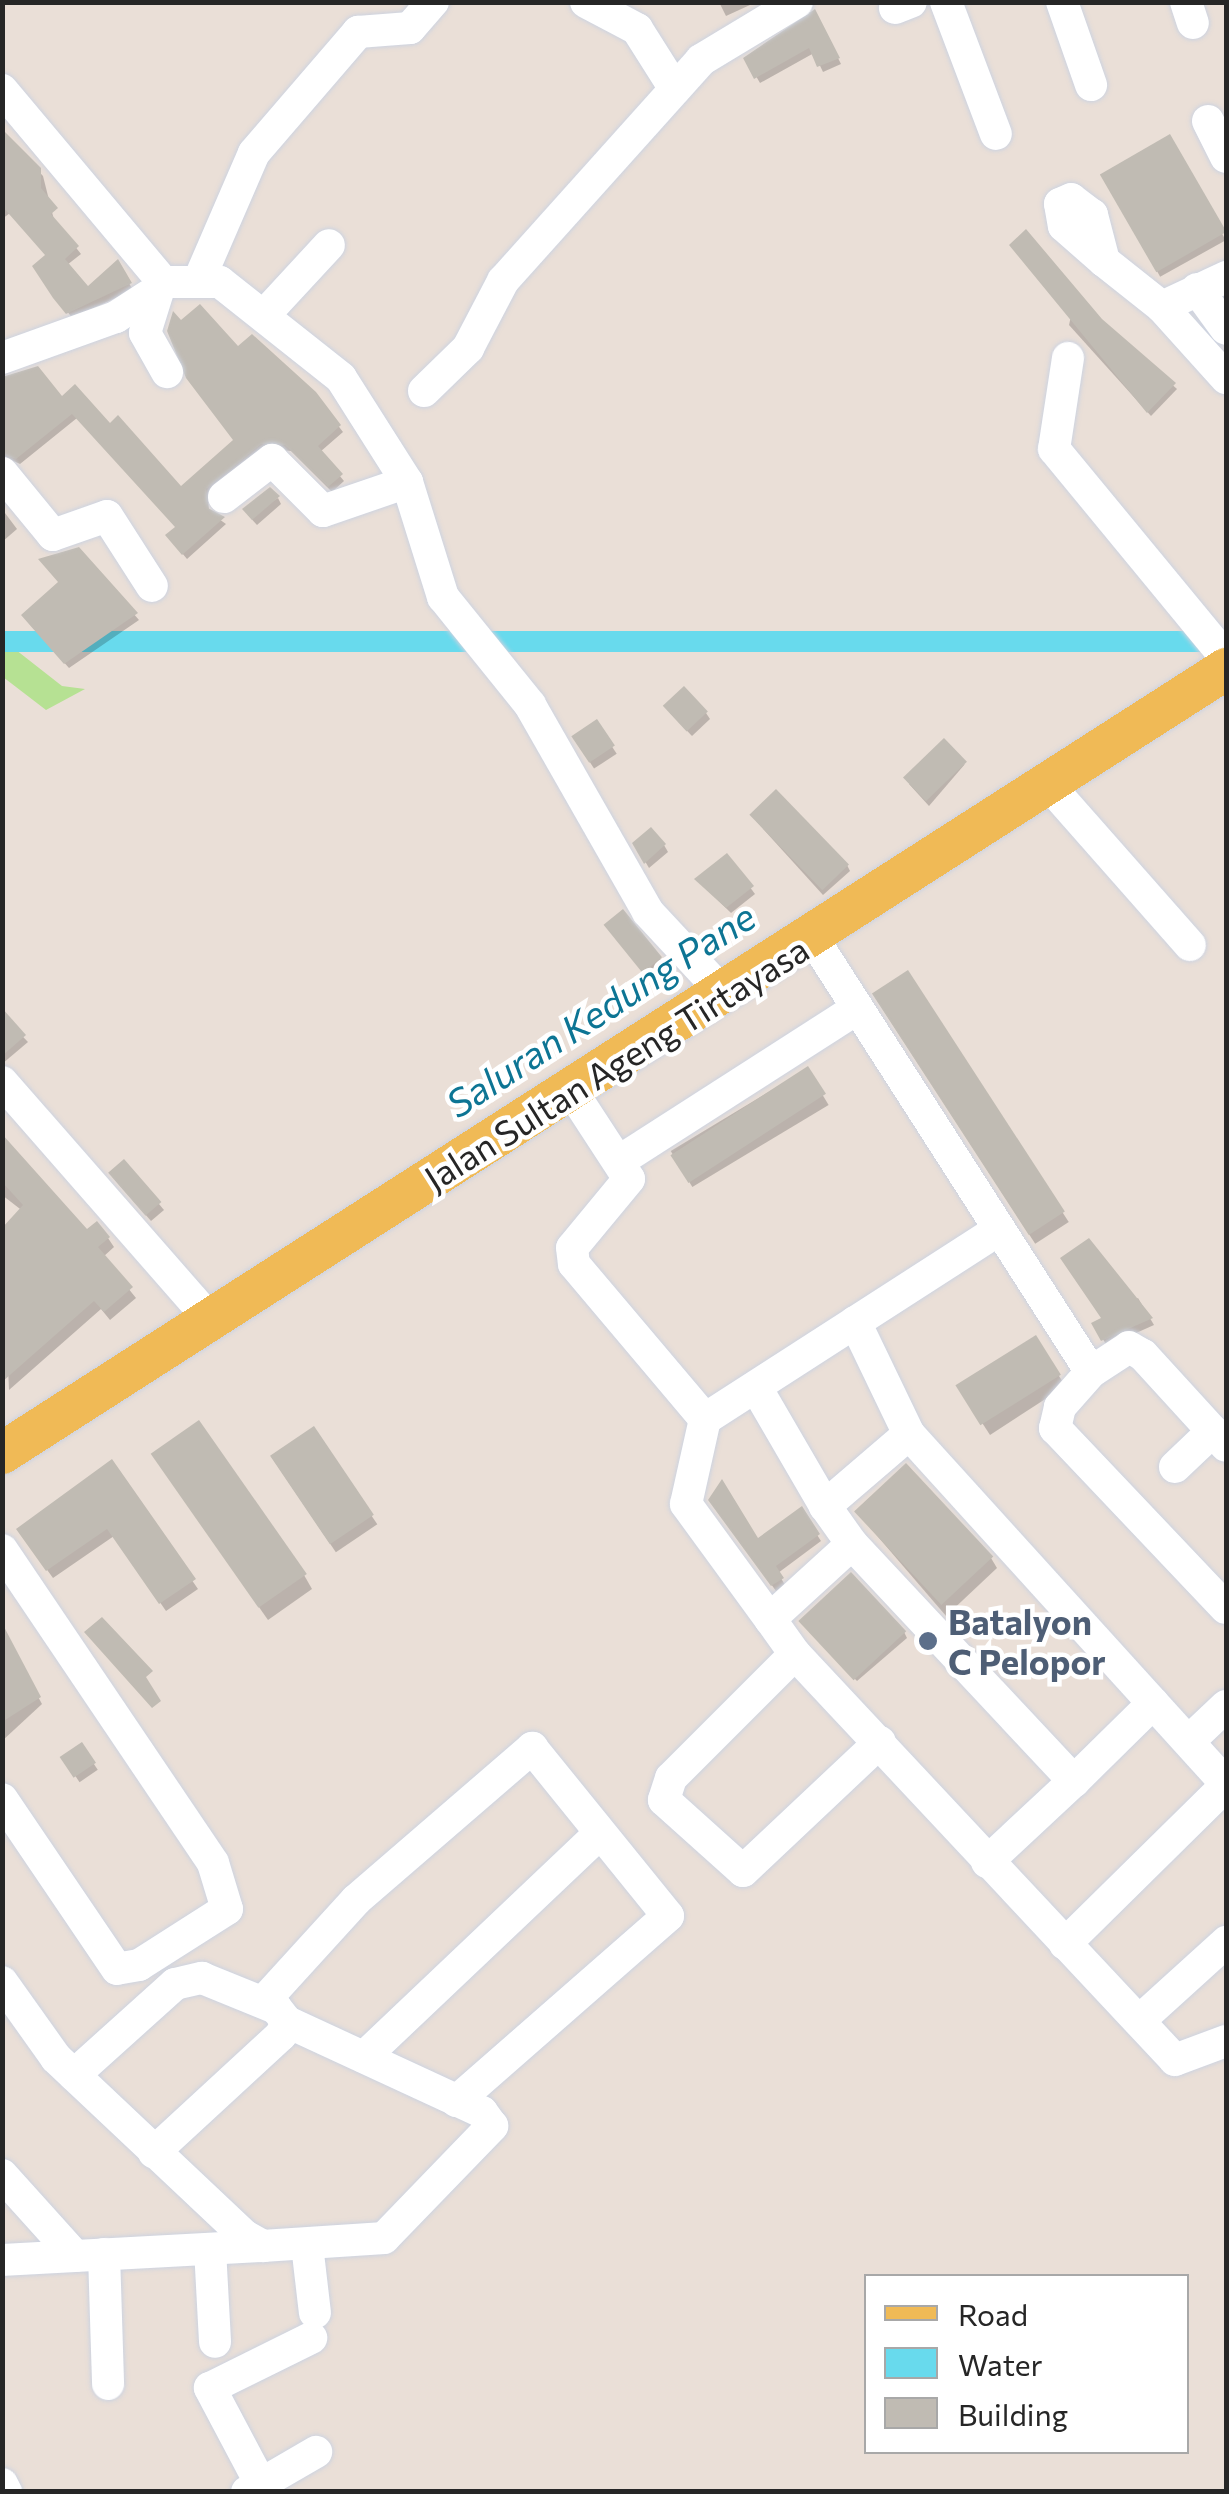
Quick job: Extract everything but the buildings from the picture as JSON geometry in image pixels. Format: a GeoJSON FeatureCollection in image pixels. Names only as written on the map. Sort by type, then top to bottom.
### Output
{"type":"FeatureCollection","features":[{"type":"Feature","properties":{"kind":"main road","name":"Jalan Sultan Ageng Tirtayasa"},"geometry":{"type":"LineString","coordinates":[[2,1452],[206,1316],[571,1090],[712,980],[814,940],[1047,783],[1222,655]]}},
{"type":"Feature","properties":{"kind":"street"},"geometry":{"type":"LineString","coordinates":[[199,280],[254,153],[358,32],[410,28],[433,2]]}},
{"type":"Feature","properties":{"kind":"street"},"geometry":{"type":"LineString","coordinates":[[586,2],[637,29],[675,89]]}},
{"type":"Feature","properties":{"kind":"street"},"geometry":{"type":"LineString","coordinates":[[424,391],[468,348],[503,282],[675,89],[734,34],[797,2]]}},
{"type":"Feature","properties":{"kind":"street"},"geometry":{"type":"LineString","coordinates":[[946,2],[996,134]]}},
{"type":"Feature","properties":{"kind":"street"},"geometry":{"type":"LineString","coordinates":[[1062,2],[1091,85]]}},
{"type":"Feature","properties":{"kind":"street"},"geometry":{"type":"LineString","coordinates":[[2,90],[157,288]]}},
{"type":"Feature","properties":{"kind":"street"},"geometry":{"type":"LineString","coordinates":[[1208,120],[1226,157]]}},
{"type":"Feature","properties":{"kind":"street"},"geometry":{"type":"LineString","coordinates":[[267,312],[329,244]]}},
{"type":"Feature","properties":{"kind":"street"},"geometry":{"type":"LineString","coordinates":[[1104,260],[1162,307],[1226,378]]}},
{"type":"Feature","properties":{"kind":"street"},"geometry":{"type":"LineString","coordinates":[[2,358],[116,317],[157,288],[199,280],[220,282],[267,312],[341,378],[407,482],[443,597],[530,704],[625,879],[712,980]]}},
{"type":"Feature","properties":{"kind":"street"},"geometry":{"type":"LineString","coordinates":[[1162,307],[1212,283],[1226,329]]}},
{"type":"Feature","properties":{"kind":"street"},"geometry":{"type":"LineString","coordinates":[[157,288],[146,334],[168,372]]}},
{"type":"Feature","properties":{"kind":"street"},"geometry":{"type":"LineString","coordinates":[[1068,358],[1054,449],[1222,655]]}},
{"type":"Feature","properties":{"kind":"street"},"geometry":{"type":"LineString","coordinates":[[224,497],[272,460],[323,511],[407,482]]}},
{"type":"Feature","properties":{"kind":"street"},"geometry":{"type":"LineString","coordinates":[[2,472],[53,535],[107,516],[152,586]]}},
{"type":"Feature","properties":{"kind":"street"},"geometry":{"type":"LineString","coordinates":[[1047,783],[1190,945]]}},
{"type":"Feature","properties":{"kind":"street"},"geometry":{"type":"LineString","coordinates":[[814,940],[855,1010],[1092,1372]]}},
{"type":"Feature","properties":{"kind":"street"},"geometry":{"type":"LineString","coordinates":[[620,1160],[855,1010]]}},
{"type":"Feature","properties":{"kind":"street"},"geometry":{"type":"LineString","coordinates":[[2,1082],[206,1316]]}},
{"type":"Feature","properties":{"kind":"street"},"geometry":{"type":"LineString","coordinates":[[571,1090],[620,1160],[623,1194],[578,1239],[574,1264],[705,1418]]}},
{"type":"Feature","properties":{"kind":"street"},"geometry":{"type":"LineString","coordinates":[[998,1230],[757,1389],[705,1418],[686,1504],[795,1654],[1175,2060],[1226,2042]]}},
{"type":"Feature","properties":{"kind":"street"},"geometry":{"type":"LineString","coordinates":[[855,1322],[909,1434],[1226,1784],[1065,1944]]}},
{"type":"Feature","properties":{"kind":"street"},"geometry":{"type":"LineString","coordinates":[[1175,1467],[1220,1438],[1129,1347],[1092,1372],[1060,1407],[1055,1428],[1226,1608]]}},
{"type":"Feature","properties":{"kind":"street"},"geometry":{"type":"LineString","coordinates":[[757,1389],[825,1506],[852,1544],[1074,1782]]}},
{"type":"Feature","properties":{"kind":"street"},"geometry":{"type":"LineString","coordinates":[[825,1506],[909,1434]]}},
{"type":"Feature","properties":{"kind":"street"},"geometry":{"type":"LineString","coordinates":[[770,1619],[852,1544]]}},
{"type":"Feature","properties":{"kind":"street"},"geometry":{"type":"LineString","coordinates":[[2,1550],[213,1863],[227,1908],[139,1965],[117,1970],[2,1799]]}},
{"type":"Feature","properties":{"kind":"street"},"geometry":{"type":"LineString","coordinates":[[795,1654],[670,1778],[664,1800],[744,1871],[880,1742]]}},
{"type":"Feature","properties":{"kind":"street"},"geometry":{"type":"LineString","coordinates":[[988,1862],[1153,1703]]}},
{"type":"Feature","properties":{"kind":"street"},"geometry":{"type":"LineString","coordinates":[[1189,1742],[1226,1706]]}},
{"type":"Feature","properties":{"kind":"street"},"geometry":{"type":"LineString","coordinates":[[154,2152],[276,2011],[356,1900],[532,1748],[668,1916],[457,2100]]}},
{"type":"Feature","properties":{"kind":"street"},"geometry":{"type":"LineString","coordinates":[[364,2057],[600,1833]]}},
{"type":"Feature","properties":{"kind":"street"},"geometry":{"type":"LineString","coordinates":[[1139,2021],[1226,1942]]}},
{"type":"Feature","properties":{"kind":"street"},"geometry":{"type":"LineString","coordinates":[[2,2260],[384,2238],[485,2143],[492,2126],[457,2100],[202,1978],[176,1984],[74,2076]]}},
{"type":"Feature","properties":{"kind":"street"},"geometry":{"type":"LineString","coordinates":[[2,1982],[74,2076],[154,2152],[263,2246]]}},
{"type":"Feature","properties":{"kind":"street"},"geometry":{"type":"LineString","coordinates":[[2,2174],[90,2255],[108,2384]]}},
{"type":"Feature","properties":{"kind":"street"},"geometry":{"type":"LineString","coordinates":[[307,2245],[313,2326],[210,2388],[257,2489],[316,2452]]}},
{"type":"Feature","properties":{"kind":"street"},"geometry":{"type":"LineString","coordinates":[[210,2248],[216,2342]]}},
{"type":"Feature","properties":{"kind":"street"},"geometry":{"type":"LineString","coordinates":[[2,2484],[6,2492]]}},
{"type":"Feature","properties":{"kind":"green space"},"geometry":{"type":"Polygon","coordinates":[[[2,639],[62,686],[85,689],[46,710],[3,677],[2,639]]]}},
{"type":"Feature","properties":{"kind":"water"},"geometry":{"type":"Polygon","coordinates":[[[2,631],[1226,631],[1226,652],[2,652],[2,631]]]}},
{"type":"Feature","properties":{"kind":"place","name":"Batalyon C Pelopor"},"geometry":{"type":"Point","coordinates":[928,1641]}},
{"type":"Feature","properties":{"kind":"water label","name":"Saluran Kedung Pane"},"geometry":{"type":"Point","coordinates":[600,1009]}}]}
